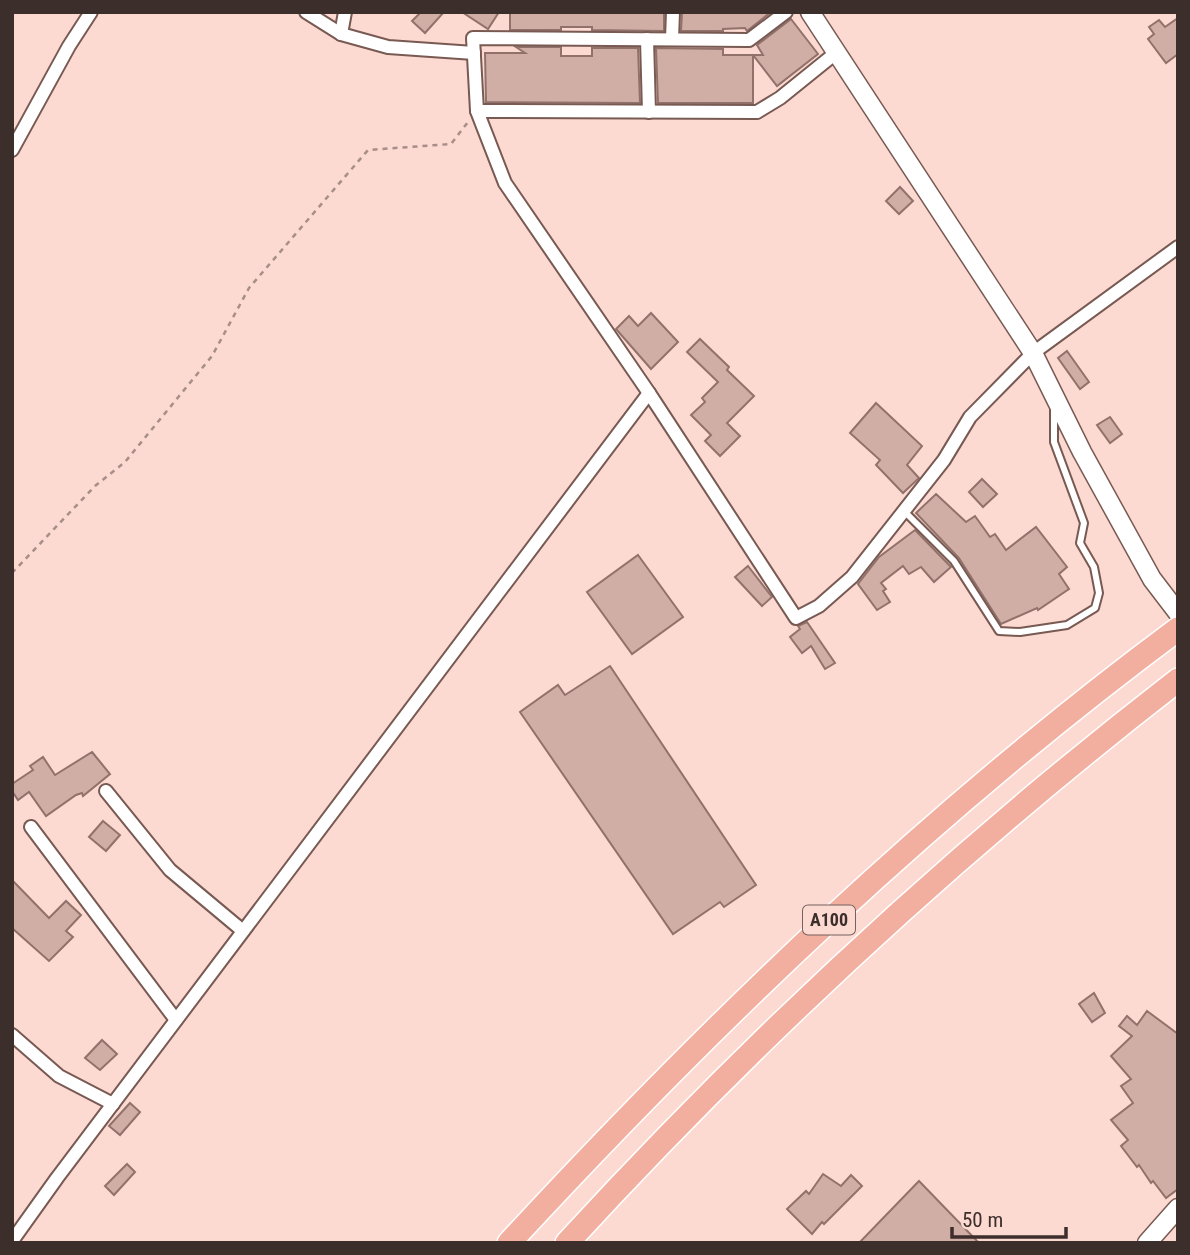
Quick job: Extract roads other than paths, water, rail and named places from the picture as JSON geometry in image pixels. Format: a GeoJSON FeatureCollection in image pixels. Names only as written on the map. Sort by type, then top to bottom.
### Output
{"type":"FeatureCollection","features":[{"type":"Feature","properties":{"kind":"highway","name":"A100"},"geometry":{"type":"LineString","coordinates":[[509,1243],[681,1062],[846,903],[999,770],[1178,629]]}},
{"type":"Feature","properties":{"kind":"highway","name":"A100"},"geometry":{"type":"LineString","coordinates":[[567,1243],[697,1105],[822,982],[1008,815],[1178,680]]}},
{"type":"Feature","properties":{"kind":"street"},"geometry":{"type":"LineString","coordinates":[[12,150],[69,46],[91,12]]}},
{"type":"Feature","properties":{"kind":"street"},"geometry":{"type":"LineString","coordinates":[[306,12],[341,34],[388,47],[474,52]]}},
{"type":"Feature","properties":{"kind":"street"},"geometry":{"type":"LineString","coordinates":[[341,34],[345,12]]}},
{"type":"Feature","properties":{"kind":"street"},"geometry":{"type":"LineString","coordinates":[[672,39],[673,12]]}},
{"type":"Feature","properties":{"kind":"street"},"geometry":{"type":"LineString","coordinates":[[786,12],[748,40],[473,38],[477,111],[505,183],[649,393],[796,618],[819,606],[852,577],[944,460],[970,416],[1032,353],[1178,247]]}},
{"type":"Feature","properties":{"kind":"street"},"geometry":{"type":"LineString","coordinates":[[810,12],[1032,353],[1054,400],[1152,579],[1178,613]]}},
{"type":"Feature","properties":{"kind":"street"},"geometry":{"type":"LineString","coordinates":[[647,39],[649,112]]}},
{"type":"Feature","properties":{"kind":"street"},"geometry":{"type":"LineString","coordinates":[[477,111],[757,112],[780,98],[837,52]]}},
{"type":"Feature","properties":{"kind":"street"},"geometry":{"type":"LineString","coordinates":[[12,1241],[649,393]]}},
{"type":"Feature","properties":{"kind":"street"},"geometry":{"type":"LineString","coordinates":[[106,791],[170,870],[243,931]]}},
{"type":"Feature","properties":{"kind":"street"},"geometry":{"type":"LineString","coordinates":[[31,827],[176,1020]]}},
{"type":"Feature","properties":{"kind":"street"},"geometry":{"type":"LineString","coordinates":[[12,1035],[59,1076],[113,1104]]}},
{"type":"Feature","properties":{"kind":"street"},"geometry":{"type":"LineString","coordinates":[[1147,1243],[1178,1208]]}},
{"type":"Feature","properties":{"kind":"lane"},"geometry":{"type":"LineString","coordinates":[[904,511],[954,561],[999,631],[1020,632],[1067,625],[1095,608],[1099,593],[1094,568],[1080,543],[1084,523],[1054,442],[1054,400]]}}]}
